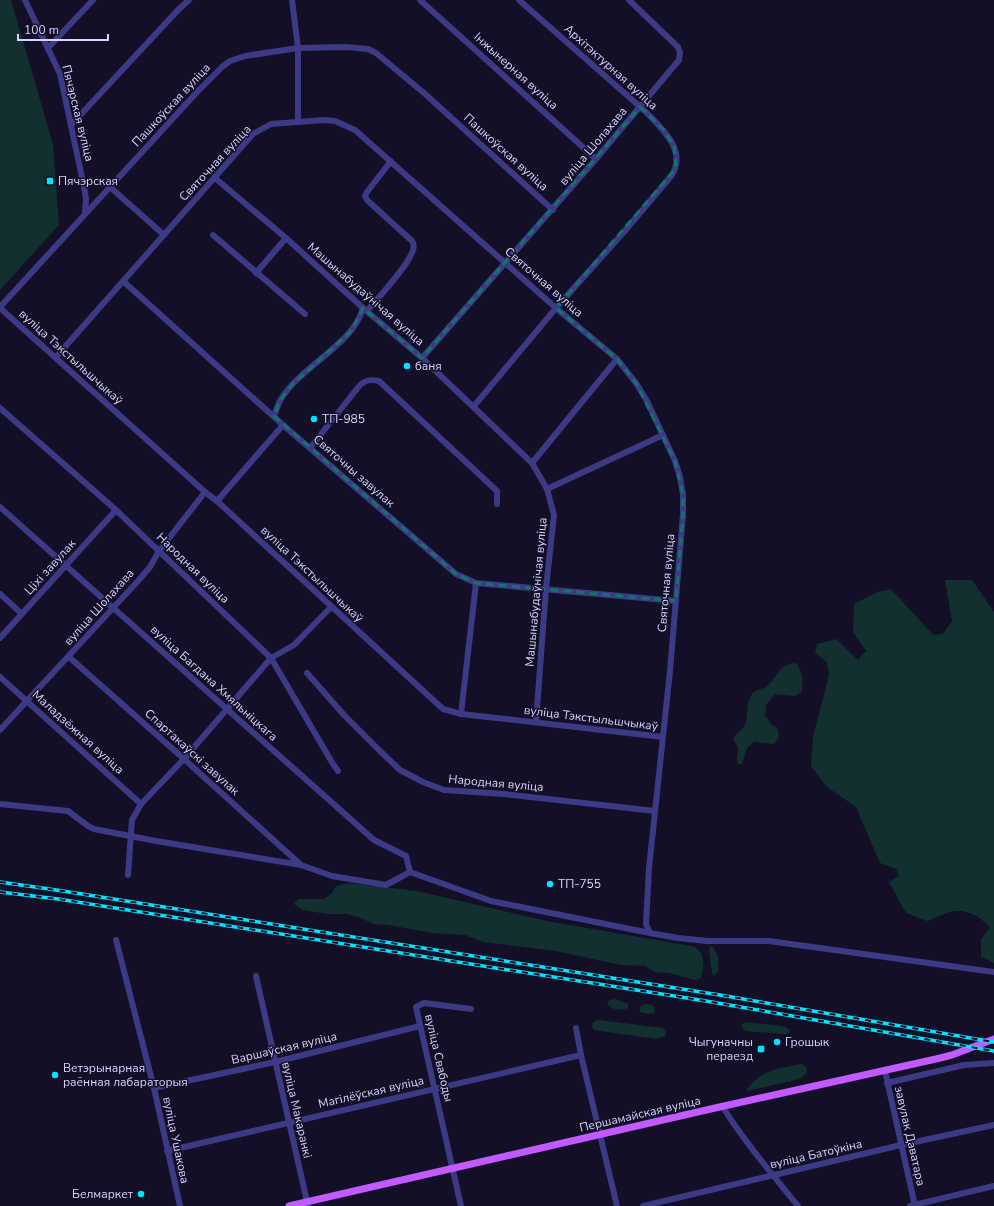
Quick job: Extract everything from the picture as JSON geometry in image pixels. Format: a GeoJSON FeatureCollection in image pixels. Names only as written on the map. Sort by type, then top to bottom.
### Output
{"type":"FeatureCollection","features":[{"type":"Feature","properties":{"kind":"main road","name":"Першамайская вуліца"},"geometry":{"type":"LineString","coordinates":[[289,1206],[307,1204],[452,1168],[952,1055],[994,1039]]}},
{"type":"Feature","properties":{"kind":"street","name":"Пячэрская вуліца"},"geometry":{"type":"LineString","coordinates":[[25,0],[60,74],[84,187],[86,199],[85,213]]}},
{"type":"Feature","properties":{"kind":"street"},"geometry":{"type":"LineString","coordinates":[[48,48],[93,0]]}},
{"type":"Feature","properties":{"kind":"street"},"geometry":{"type":"LineString","coordinates":[[71,125],[189,0]]}},
{"type":"Feature","properties":{"kind":"street"},"geometry":{"type":"LineString","coordinates":[[292,0],[298,48],[298,121]]}},
{"type":"Feature","properties":{"kind":"street","name":"Інжынерная вуліца"},"geometry":{"type":"LineString","coordinates":[[420,0],[596,159]]}},
{"type":"Feature","properties":{"kind":"street","name":"Архітэктурная вуліца"},"geometry":{"type":"LineString","coordinates":[[519,0],[663,129],[674,146],[677,158],[676,168],[672,175],[556,308]]}},
{"type":"Feature","properties":{"kind":"street","name":"вуліца Шолахава"},"geometry":{"type":"LineString","coordinates":[[422,358],[506,264],[679,60],[680,53],[678,47],[629,0]]}},
{"type":"Feature","properties":{"kind":"street","name":"Пашкоўская вуліца"},"geometry":{"type":"LineString","coordinates":[[0,308],[198,90],[230,61],[245,56],[298,48],[358,47],[368,49],[376,53],[424,93],[552,210]]}},
{"type":"Feature","properties":{"kind":"street","name":"Святочная вуліца"},"geometry":{"type":"LineString","coordinates":[[56,357],[253,134],[271,124],[324,120],[335,121],[355,130],[556,308],[617,359],[636,383],[647,401],[675,461],[680,477],[683,495],[683,514],[676,601],[649,882],[646,924],[650,933]]}},
{"type":"Feature","properties":{"kind":"street"},"geometry":{"type":"LineString","coordinates":[[274,416],[280,400],[300,375],[352,330],[365,309],[406,264],[413,251],[414,244],[367,200],[365,196],[391,161]]}},
{"type":"Feature","properties":{"kind":"street","name":"Машынабудаўнічая вуліца"},"geometry":{"type":"LineString","coordinates":[[215,178],[286,238],[422,358],[532,463],[547,489],[554,515],[546,588],[536,722]]}},
{"type":"Feature","properties":{"kind":"street"},"geometry":{"type":"LineString","coordinates":[[110,187],[164,235]]}},
{"type":"Feature","properties":{"kind":"street"},"geometry":{"type":"LineString","coordinates":[[213,234],[256,273],[305,314]]}},
{"type":"Feature","properties":{"kind":"street"},"geometry":{"type":"LineString","coordinates":[[256,273],[286,238]]}},
{"type":"Feature","properties":{"kind":"street","name":"Святочны завулак"},"geometry":{"type":"LineString","coordinates":[[123,281],[283,425],[456,574],[476,583]]}},
{"type":"Feature","properties":{"kind":"street","name":"вуліца Тэкстыльшчыкаў"},"geometry":{"type":"LineString","coordinates":[[0,308],[205,492],[217,501],[443,709],[461,714],[663,737]]}},
{"type":"Feature","properties":{"kind":"street"},"geometry":{"type":"LineString","coordinates":[[474,406],[556,308]]}},
{"type":"Feature","properties":{"kind":"street"},"geometry":{"type":"LineString","coordinates":[[532,463],[617,359]]}},
{"type":"Feature","properties":{"kind":"street"},"geometry":{"type":"LineString","coordinates":[[310,448],[360,385],[365,381],[372,379],[379,381],[497,491],[497,504]]}},
{"type":"Feature","properties":{"kind":"street","name":"Народная вуліца"},"geometry":{"type":"LineString","coordinates":[[1,412],[116,510],[271,658],[328,757],[338,771]]}},
{"type":"Feature","properties":{"kind":"street"},"geometry":{"type":"LineString","coordinates":[[217,501],[283,425]]}},
{"type":"Feature","properties":{"kind":"street"},"geometry":{"type":"LineString","coordinates":[[547,489],[663,435]]}},
{"type":"Feature","properties":{"kind":"street","name":"вуліца Шолахава"},"geometry":{"type":"LineString","coordinates":[[0,730],[69,657],[150,567],[159,551],[205,492]]}},
{"type":"Feature","properties":{"kind":"street","name":"вуліца Багдана Хмяльніцкага"},"geometry":{"type":"LineString","coordinates":[[0,507],[374,840],[406,856],[410,872]]}},
{"type":"Feature","properties":{"kind":"street","name":"Ціхі завулак"},"geometry":{"type":"LineString","coordinates":[[0,638],[116,510]]}},
{"type":"Feature","properties":{"kind":"street"},"geometry":{"type":"LineString","coordinates":[[461,714],[476,583],[546,588],[676,601]]}},
{"type":"Feature","properties":{"kind":"street"},"geometry":{"type":"LineString","coordinates":[[0,594],[22,614]]}},
{"type":"Feature","properties":{"kind":"street"},"geometry":{"type":"LineString","coordinates":[[128,874],[132,820],[141,804],[184,759],[271,658],[294,645],[331,607]]}},
{"type":"Feature","properties":{"kind":"street","name":"Спартакаўскі завулак"},"geometry":{"type":"LineString","coordinates":[[69,657],[301,865]]}},
{"type":"Feature","properties":{"kind":"street","name":"Народная вуліца"},"geometry":{"type":"LineString","coordinates":[[307,673],[344,715],[400,770],[422,782],[444,790],[504,794],[655,811]]}},
{"type":"Feature","properties":{"kind":"street","name":"Маладзёжная вуліца"},"geometry":{"type":"LineString","coordinates":[[0,677],[141,804]]}},
{"type":"Feature","properties":{"kind":"street"},"geometry":{"type":"LineString","coordinates":[[0,804],[68,811],[94,829],[301,865],[332,876],[386,885],[410,872],[491,902],[678,938],[707,941],[769,941],[994,972]]}},
{"type":"Feature","properties":{"kind":"street","name":"вуліца Ушакова"},"geometry":{"type":"LineString","coordinates":[[116,940],[154,1088],[180,1206]]}},
{"type":"Feature","properties":{"kind":"street","name":"вуліца Макаранкі"},"geometry":{"type":"LineString","coordinates":[[256,976],[307,1204]]}},
{"type":"Feature","properties":{"kind":"street","name":"вуліца Свабоды"},"geometry":{"type":"LineString","coordinates":[[462,1206],[416,1007],[424,1003],[471,1009]]}},
{"type":"Feature","properties":{"kind":"street","name":"Варшаўская вуліца"},"geometry":{"type":"LineString","coordinates":[[154,1088],[275,1062],[420,1026]]}},
{"type":"Feature","properties":{"kind":"street"},"geometry":{"type":"LineString","coordinates":[[576,1028],[616,1206]]}},
{"type":"Feature","properties":{"kind":"street","name":"Магілёўская вуліца"},"geometry":{"type":"LineString","coordinates":[[167,1151],[581,1055]]}},
{"type":"Feature","properties":{"kind":"street"},"geometry":{"type":"LineString","coordinates":[[887,1083],[964,1065],[994,1063]]}},
{"type":"Feature","properties":{"kind":"street","name":"завулак Даватара"},"geometry":{"type":"LineString","coordinates":[[884,1071],[913,1206]]}},
{"type":"Feature","properties":{"kind":"street"},"geometry":{"type":"LineString","coordinates":[[722,1106],[798,1206]]}},
{"type":"Feature","properties":{"kind":"street","name":"вуліца Батоўкіна"},"geometry":{"type":"LineString","coordinates":[[643,1206],[901,1145],[994,1125]]}},
{"type":"Feature","properties":{"kind":"street"},"geometry":{"type":"LineString","coordinates":[[913,1206],[994,1186]]}},
{"type":"Feature","properties":{"kind":"highlighted area"},"geometry":{"type":"Polygon","coordinates":[[[640,107],[663,129],[674,146],[676,168],[556,308],[617,359],[636,383],[675,461],[683,495],[683,514],[676,601],[476,583],[456,574],[274,416],[280,400],[292,385],[352,330],[363,308],[422,358],[640,107]]]}},
{"type":"Feature","properties":{"kind":"green space"},"geometry":{"type":"Polygon","coordinates":[[[0,0],[11,0],[53,144],[59,225],[0,290],[0,0]]]}},
{"type":"Feature","properties":{"kind":"green space"},"geometry":{"type":"Polygon","coordinates":[[[945,580],[972,580],[994,612],[994,963],[981,957],[981,939],[990,928],[986,923],[971,913],[959,911],[946,913],[927,921],[906,913],[889,882],[899,876],[896,869],[880,863],[856,807],[827,787],[811,766],[813,737],[829,675],[827,662],[815,653],[817,644],[836,639],[858,660],[866,651],[853,632],[854,604],[877,592],[891,589],[933,635],[943,634],[952,621],[945,580]]]}},
{"type":"Feature","properties":{"kind":"green space"},"geometry":{"type":"Polygon","coordinates":[[[796,663],[802,677],[802,692],[795,696],[775,694],[766,705],[765,715],[771,724],[778,729],[779,737],[774,744],[754,742],[747,748],[742,764],[738,764],[738,747],[733,739],[746,722],[750,697],[755,691],[768,685],[782,668],[796,663]]]}},
{"type":"Feature","properties":{"kind":"green space"},"geometry":{"type":"Polygon","coordinates":[[[348,883],[417,891],[547,921],[695,947],[699,950],[703,957],[701,978],[695,980],[669,973],[655,972],[645,966],[621,965],[556,951],[483,942],[465,935],[432,933],[388,925],[373,924],[361,918],[347,914],[328,914],[302,910],[294,904],[298,899],[324,899],[332,893],[336,886],[348,883]]]}},
{"type":"Feature","properties":{"kind":"green space"},"geometry":{"type":"Polygon","coordinates":[[[711,946],[716,953],[718,962],[718,972],[713,976],[709,950],[711,946]]]}},
{"type":"Feature","properties":{"kind":"green space"},"geometry":{"type":"Polygon","coordinates":[[[615,999],[628,1004],[628,1008],[617,1010],[607,1005],[609,1000],[615,999]]]}},
{"type":"Feature","properties":{"kind":"green space"},"geometry":{"type":"Polygon","coordinates":[[[645,1004],[653,1005],[655,1009],[654,1013],[648,1014],[640,1012],[639,1007],[645,1004]]]}},
{"type":"Feature","properties":{"kind":"green space"},"geometry":{"type":"Polygon","coordinates":[[[599,1020],[663,1028],[666,1032],[665,1036],[656,1039],[594,1030],[592,1027],[593,1022],[599,1020]]]}},
{"type":"Feature","properties":{"kind":"green space"},"geometry":{"type":"Polygon","coordinates":[[[744,1022],[783,1026],[789,1029],[789,1033],[745,1031],[741,1026],[744,1022]]]}},
{"type":"Feature","properties":{"kind":"green space"},"geometry":{"type":"Polygon","coordinates":[[[801,1064],[807,1069],[806,1074],[800,1079],[748,1091],[747,1089],[764,1074],[801,1064]]]}},
{"type":"Feature","properties":{"kind":"railway"},"geometry":{"type":"LineString","coordinates":[[0,882],[720,995],[994,1042]]}},
{"type":"Feature","properties":{"kind":"railway"},"geometry":{"type":"LineString","coordinates":[[0,892],[58,899],[706,1001],[994,1051]]}},
{"type":"Feature","properties":{"kind":"place","name":"Пячэрская"},"geometry":{"type":"Point","coordinates":[50,181]}},
{"type":"Feature","properties":{"kind":"place","name":"баня"},"geometry":{"type":"Point","coordinates":[407,366]}},
{"type":"Feature","properties":{"kind":"place","name":"ТП-985"},"geometry":{"type":"Point","coordinates":[314,419]}},
{"type":"Feature","properties":{"kind":"place","name":"ТП-755"},"geometry":{"type":"Point","coordinates":[550,884]}},
{"type":"Feature","properties":{"kind":"place","name":"Грошык"},"geometry":{"type":"Point","coordinates":[777,1042]}},
{"type":"Feature","properties":{"kind":"place","name":"Чыгуначны пераезд"},"geometry":{"type":"Point","coordinates":[761,1049]}},
{"type":"Feature","properties":{"kind":"place","name":"Ветэрынарная раённая лабараторыя"},"geometry":{"type":"Point","coordinates":[55,1075]}},
{"type":"Feature","properties":{"kind":"place","name":"Белмаркет"},"geometry":{"type":"Point","coordinates":[141,1194]}}]}
